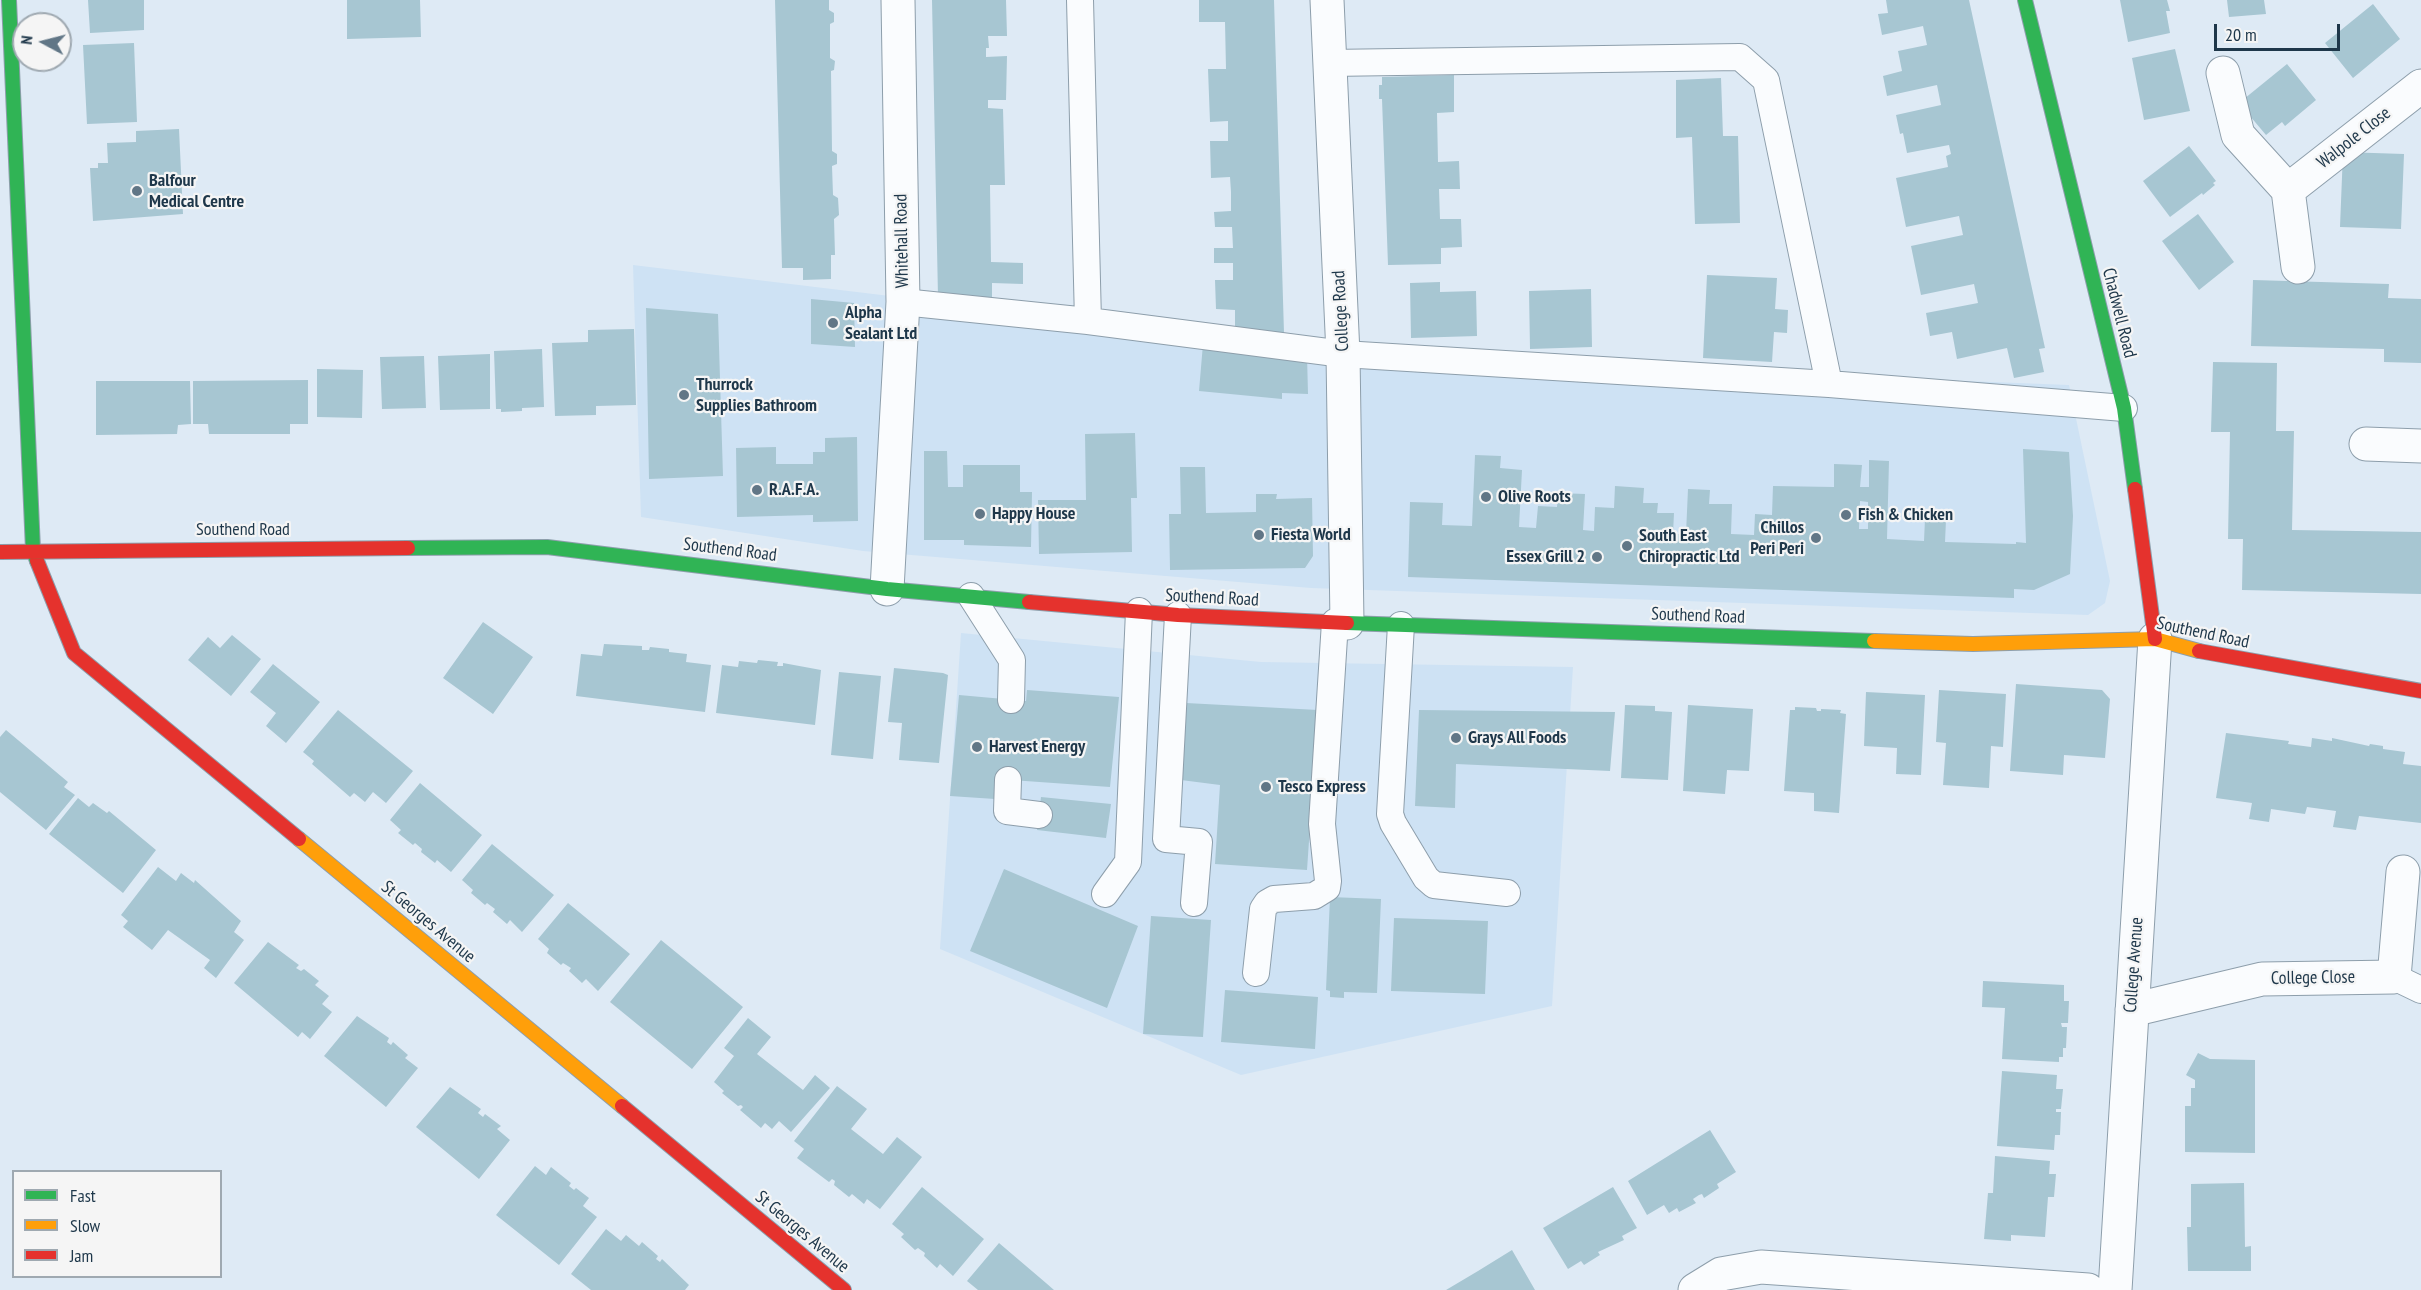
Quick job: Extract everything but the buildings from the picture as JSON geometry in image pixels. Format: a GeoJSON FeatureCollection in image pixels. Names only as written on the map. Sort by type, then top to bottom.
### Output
{"type":"FeatureCollection","features":[{"type":"Feature","properties":{"kind":"main road","name":"St Georges Avenue"},"geometry":{"type":"LineString","coordinates":[[9,0],[33,550],[74,653],[844,1290]]}},
{"type":"Feature","properties":{"kind":"main road","name":"Chadwell Road"},"geometry":{"type":"LineString","coordinates":[[2025,0],[2124,408],[2154,639]]}},
{"type":"Feature","properties":{"kind":"main road","name":"Southend Road"},"geometry":{"type":"LineString","coordinates":[[0,552],[547,547],[887,589],[1178,615],[1401,625],[1972,644],[2154,639],[2219,656],[2421,692]]}},
{"type":"Feature","properties":{"kind":"street","name":"Whitehall Road"},"geometry":{"type":"LineString","coordinates":[[887,589],[903,302],[898,0]]}},
{"type":"Feature","properties":{"kind":"street","name":"College Road"},"geometry":{"type":"LineString","coordinates":[[1327,0],[1343,354],[1341,622]]}},
{"type":"Feature","properties":{"kind":"street"},"geometry":{"type":"LineString","coordinates":[[2223,73],[2238,135],[2288,190],[2298,267]]}},
{"type":"Feature","properties":{"kind":"street","name":"Walpole Close"},"geometry":{"type":"LineString","coordinates":[[2288,190],[2421,86]]}},
{"type":"Feature","properties":{"kind":"street"},"geometry":{"type":"LineString","coordinates":[[2366,444],[2421,446]]}},
{"type":"Feature","properties":{"kind":"street","name":"College Avenue"},"geometry":{"type":"LineString","coordinates":[[2115,1290],[2154,639]]}},
{"type":"Feature","properties":{"kind":"street","name":"College Close"},"geometry":{"type":"LineString","coordinates":[[2132,1010],[2262,979],[2408,984],[2403,872]]}},
{"type":"Feature","properties":{"kind":"street"},"geometry":{"type":"LineString","coordinates":[[1695,1290],[1722,1274],[1761,1267],[2088,1290]]}},
{"type":"Feature","properties":{"kind":"lane"},"geometry":{"type":"LineString","coordinates":[[1080,0],[1088,321]]}},
{"type":"Feature","properties":{"kind":"lane"},"geometry":{"type":"LineString","coordinates":[[1329,63],[1740,57],[1766,80],[1828,384]]}},
{"type":"Feature","properties":{"kind":"lane"},"geometry":{"type":"LineString","coordinates":[[903,302],[1088,321],[1343,354],[1828,384],[2124,408]]}},
{"type":"Feature","properties":{"kind":"lane"},"geometry":{"type":"LineString","coordinates":[[971,596],[1012,660],[1011,700]]}},
{"type":"Feature","properties":{"kind":"lane"},"geometry":{"type":"LineString","coordinates":[[1105,894],[1128,862],[1119,821],[1121,775],[1126,708],[1139,611]]}},
{"type":"Feature","properties":{"kind":"lane"},"geometry":{"type":"LineString","coordinates":[[1178,615],[1166,839],[1199,842],[1194,903]]}},
{"type":"Feature","properties":{"kind":"lane"},"geometry":{"type":"LineString","coordinates":[[1256,973],[1263,909],[1267,903],[1274,900],[1314,896],[1327,888],[1329,881],[1322,824],[1341,622]]}},
{"type":"Feature","properties":{"kind":"lane"},"geometry":{"type":"LineString","coordinates":[[1401,625],[1390,814],[1393,823],[1426,878],[1434,885],[1507,893]]}},
{"type":"Feature","properties":{"kind":"lane"},"geometry":{"type":"LineString","coordinates":[[1008,780],[1007,811],[1039,815]]}},
{"type":"Feature","properties":{"kind":"shaded area"},"geometry":{"type":"Polygon","coordinates":[[[633,265],[923,300],[1303,339],[1837,376],[2069,385],[2110,581],[2105,603],[2088,615],[1311,588],[863,551],[641,517],[633,265]]]}},
{"type":"Feature","properties":{"kind":"shaded area"},"geometry":{"type":"Polygon","coordinates":[[[961,633],[1261,662],[1573,667],[1552,1006],[1241,1075],[940,949],[961,633]]]}},
{"type":"Feature","properties":{"kind":"traffic: fast"},"geometry":{"type":"LineString","coordinates":[[9,0],[33,550],[37,561]]}},
{"type":"Feature","properties":{"kind":"traffic: fast"},"geometry":{"type":"LineString","coordinates":[[2025,0],[2124,408],[2135,489]]}},
{"type":"Feature","properties":{"kind":"traffic: fast"},"geometry":{"type":"LineString","coordinates":[[408,548],[547,547],[887,589],[1029,602]]}},
{"type":"Feature","properties":{"kind":"traffic: fast"},"geometry":{"type":"LineString","coordinates":[[1347,623],[1874,641]]}},
{"type":"Feature","properties":{"kind":"traffic: slow"},"geometry":{"type":"LineString","coordinates":[[1874,641],[1973,644],[2155,639],[2199,651]]}},
{"type":"Feature","properties":{"kind":"traffic: slow"},"geometry":{"type":"LineString","coordinates":[[299,839],[622,1106]]}},
{"type":"Feature","properties":{"kind":"traffic: jam"},"geometry":{"type":"LineString","coordinates":[[2135,489],[2155,639]]}},
{"type":"Feature","properties":{"kind":"traffic: jam"},"geometry":{"type":"LineString","coordinates":[[0,552],[408,548]]}},
{"type":"Feature","properties":{"kind":"traffic: jam"},"geometry":{"type":"LineString","coordinates":[[37,561],[74,653],[299,839]]}},
{"type":"Feature","properties":{"kind":"traffic: jam"},"geometry":{"type":"LineString","coordinates":[[1029,602],[1178,615],[1347,623]]}},
{"type":"Feature","properties":{"kind":"traffic: jam"},"geometry":{"type":"LineString","coordinates":[[2199,651],[2421,691]]}},
{"type":"Feature","properties":{"kind":"traffic: jam"},"geometry":{"type":"LineString","coordinates":[[622,1106],[844,1290]]}},
{"type":"Feature","properties":{"kind":"place","name":"Balfour Medical Centre"},"geometry":{"type":"Point","coordinates":[137,191]}},
{"type":"Feature","properties":{"kind":"place","name":"Alpha Sealant Ltd"},"geometry":{"type":"Point","coordinates":[833,323]}},
{"type":"Feature","properties":{"kind":"place","name":"Thurrock Supplies Bathroom"},"geometry":{"type":"Point","coordinates":[684,395]}},
{"type":"Feature","properties":{"kind":"place","name":"R.A.F.A."},"geometry":{"type":"Point","coordinates":[757,490]}},
{"type":"Feature","properties":{"kind":"place","name":"Olive Roots"},"geometry":{"type":"Point","coordinates":[1486,497]}},
{"type":"Feature","properties":{"kind":"place","name":"Happy House"},"geometry":{"type":"Point","coordinates":[980,514]}},
{"type":"Feature","properties":{"kind":"place","name":"Fish & Chicken"},"geometry":{"type":"Point","coordinates":[1846,515]}},
{"type":"Feature","properties":{"kind":"place","name":"Fiesta World"},"geometry":{"type":"Point","coordinates":[1259,535]}},
{"type":"Feature","properties":{"kind":"place","name":"Chillos Peri Peri"},"geometry":{"type":"Point","coordinates":[1816,538]}},
{"type":"Feature","properties":{"kind":"place","name":"South East Chiropractic Ltd"},"geometry":{"type":"Point","coordinates":[1627,546]}},
{"type":"Feature","properties":{"kind":"place","name":"Essex Grill 2"},"geometry":{"type":"Point","coordinates":[1597,557]}},
{"type":"Feature","properties":{"kind":"place","name":"Grays All Foods"},"geometry":{"type":"Point","coordinates":[1456,738]}},
{"type":"Feature","properties":{"kind":"place","name":"Harvest Energy"},"geometry":{"type":"Point","coordinates":[977,747]}},
{"type":"Feature","properties":{"kind":"place","name":"Tesco Express"},"geometry":{"type":"Point","coordinates":[1266,787]}}]}
